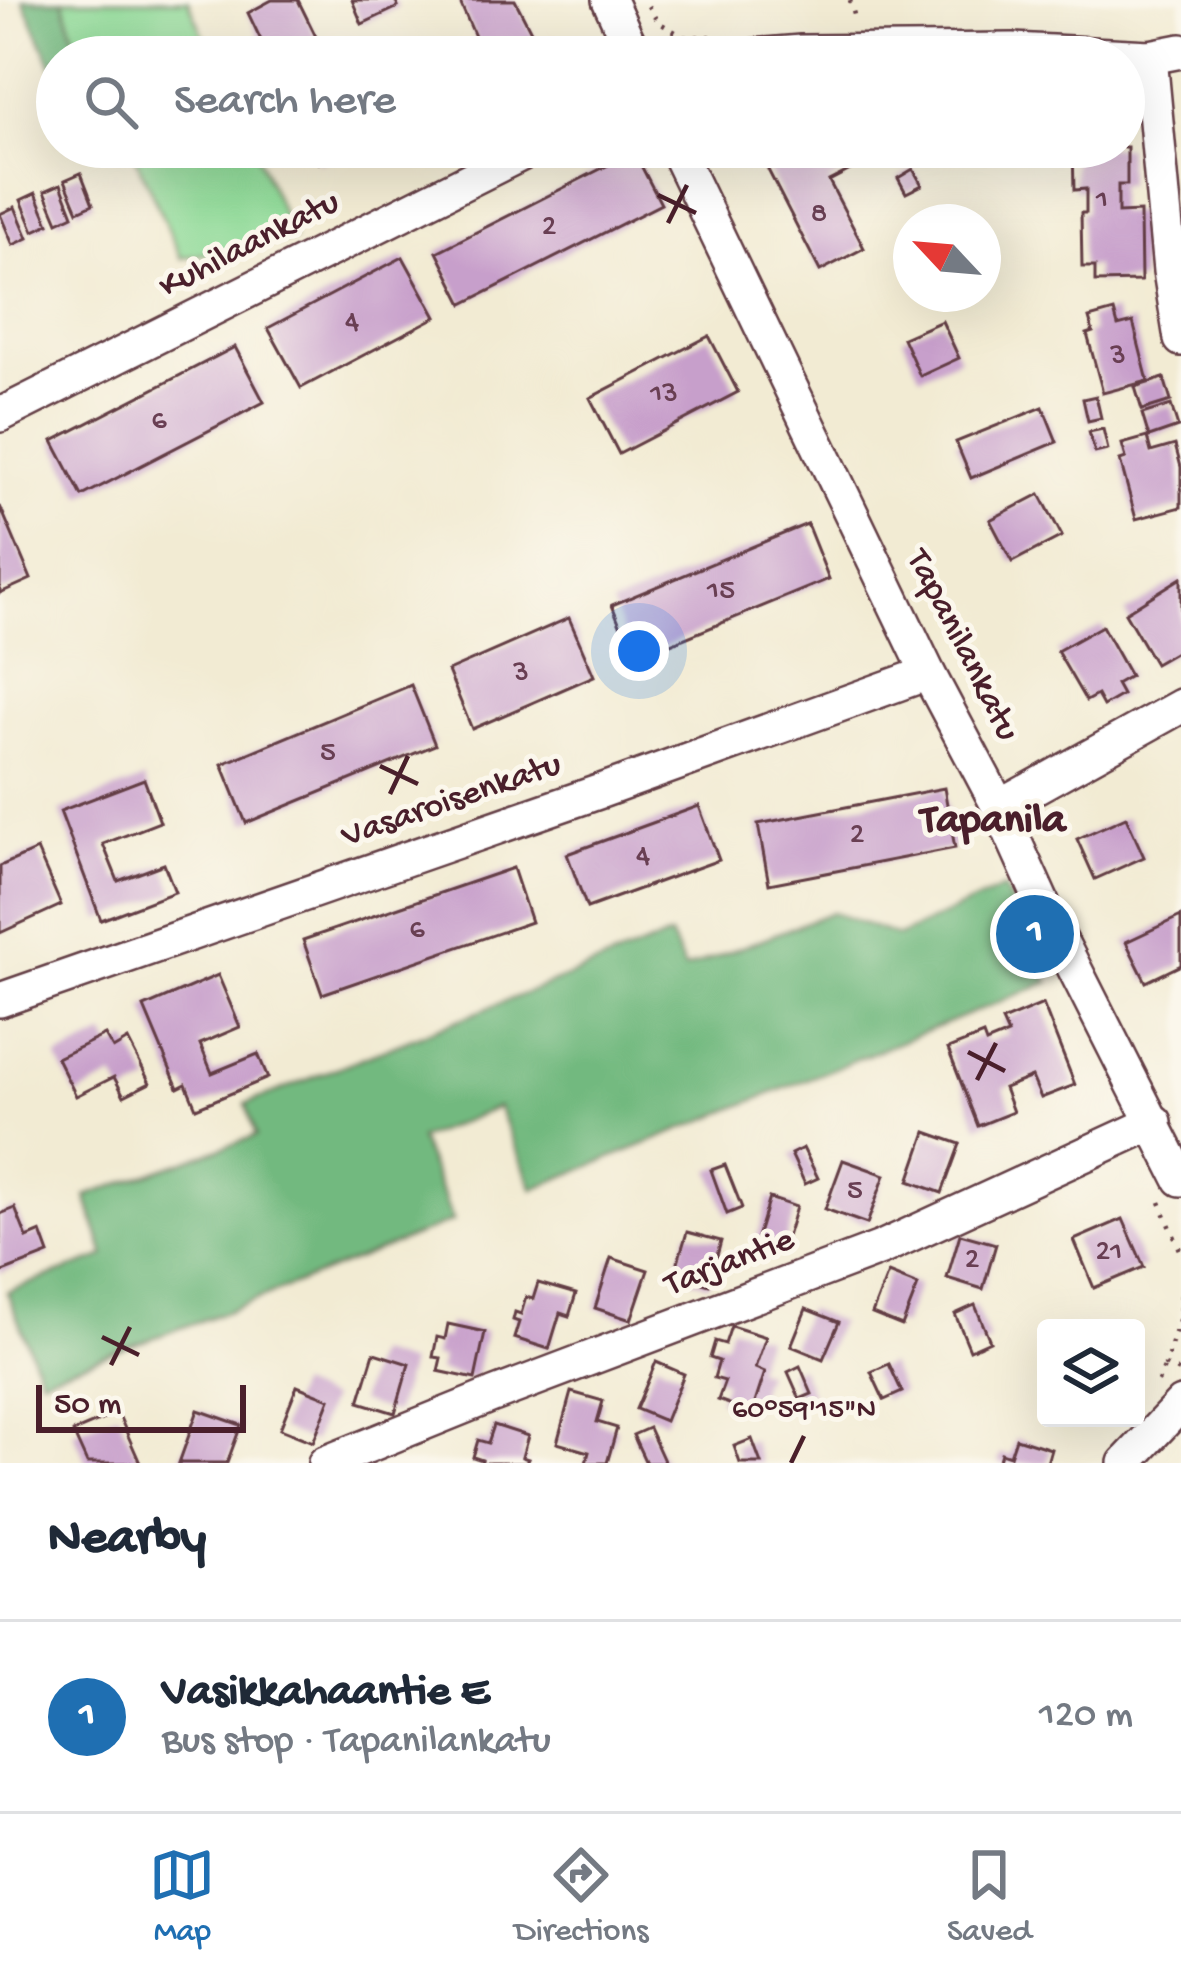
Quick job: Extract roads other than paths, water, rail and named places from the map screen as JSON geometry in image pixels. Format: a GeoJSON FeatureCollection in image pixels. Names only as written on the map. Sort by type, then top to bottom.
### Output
{"type":"FeatureCollection","features":[{"type":"Feature","properties":{"kind":"street"},"geometry":{"type":"LineString","coordinates":[[609,0],[625,36]]}},
{"type":"Feature","properties":{"kind":"street"},"geometry":{"type":"LineString","coordinates":[[1166,54],[1170,272],[1181,339]]}},
{"type":"Feature","properties":{"kind":"street","name":"Kuhilaankatu"},"geometry":{"type":"LineString","coordinates":[[0,415],[493,168]]}},
{"type":"Feature","properties":{"kind":"street","name":"Tapanilankatu"},"geometry":{"type":"LineString","coordinates":[[685,168],[928,673],[1181,1179]]}},
{"type":"Feature","properties":{"kind":"street","name":"Vasaroisenkatu"},"geometry":{"type":"LineString","coordinates":[[0,1000],[928,673]]}},
{"type":"Feature","properties":{"kind":"street"},"geometry":{"type":"LineString","coordinates":[[999,807],[1181,706]]}},
{"type":"Feature","properties":{"kind":"street","name":"Tarjantie"},"geometry":{"type":"LineString","coordinates":[[325,1463],[493,1394],[881,1248],[1154,1122]]}},
{"type":"Feature","properties":{"kind":"street"},"geometry":{"type":"LineString","coordinates":[[1125,1463],[1181,1404]]}},
{"type":"Feature","properties":{"kind":"place","name":"Vasikkahaantie E"},"geometry":{"type":"Point","coordinates":[1035,934]}},
{"type":"Feature","properties":{"kind":"district","name":"Tapanila"},"geometry":{"type":"Point","coordinates":[993,822]}}]}
